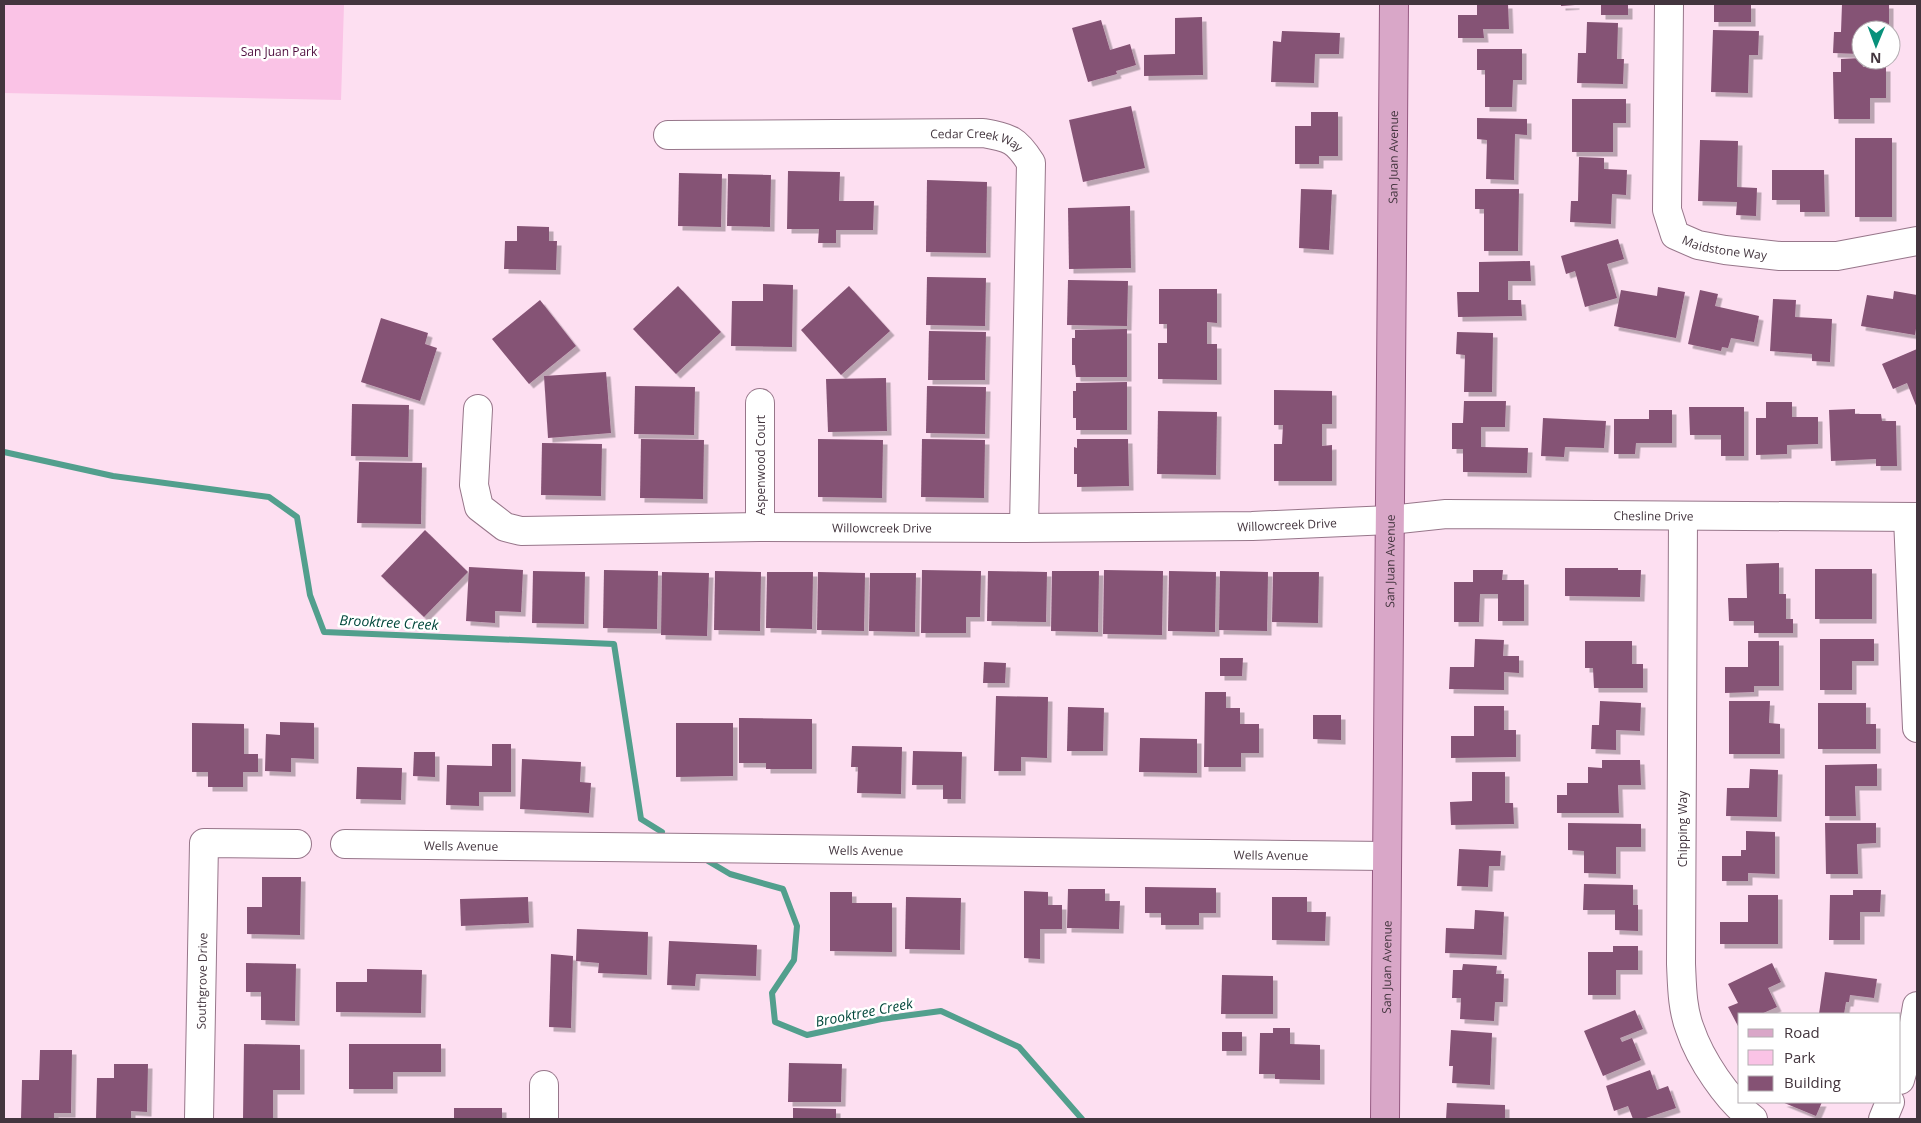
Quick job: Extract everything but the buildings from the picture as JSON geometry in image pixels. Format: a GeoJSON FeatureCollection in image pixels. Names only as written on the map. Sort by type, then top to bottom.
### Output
{"type":"FeatureCollection","features":[{"type":"Feature","properties":{"kind":"main road","name":"San Juan Avenue"},"geometry":{"type":"LineString","coordinates":[[1385,1119],[1394,4]]}},
{"type":"Feature","properties":{"kind":"street","name":"Maidstone Way"},"geometry":{"type":"LineString","coordinates":[[1669,4],[1667,210],[1675,235],[1698,244],[1725,250],[1780,256],[1837,256],[1917,241]]}},
{"type":"Feature","properties":{"kind":"street","name":"Cedar Creek Way"},"geometry":{"type":"LineString","coordinates":[[668,136],[983,133],[1008,138],[1021,148],[1031,163],[1024,528]]}},
{"type":"Feature","properties":{"kind":"street","name":"Aspenwood Court"},"geometry":{"type":"LineString","coordinates":[[760,403],[760,527]]}},
{"type":"Feature","properties":{"kind":"street","name":"Willowcreek Drive"},"geometry":{"type":"LineString","coordinates":[[478,409],[474,485],[479,507],[505,527],[521,531],[760,527],[1024,528],[1252,526],[1390,520]]}},
{"type":"Feature","properties":{"kind":"street","name":"Chesline Drive"},"geometry":{"type":"LineString","coordinates":[[1390,520],[1446,514],[1913,518]]}},
{"type":"Feature","properties":{"kind":"street","name":"Chipping Way"},"geometry":{"type":"LineString","coordinates":[[1683,516],[1681,964],[1683,993],[1689,1028],[1703,1057],[1741,1110],[1752,1119]]}},
{"type":"Feature","properties":{"kind":"street"},"geometry":{"type":"LineString","coordinates":[[1913,518],[1917,728]]}},
{"type":"Feature","properties":{"kind":"street","name":"Southgrove Drive"},"geometry":{"type":"LineString","coordinates":[[199,1119],[204,843],[297,844]]}},
{"type":"Feature","properties":{"kind":"street","name":"Wells Avenue"},"geometry":{"type":"LineString","coordinates":[[345,844],[1386,856]]}},
{"type":"Feature","properties":{"kind":"street"},"geometry":{"type":"LineString","coordinates":[[1901,1076],[1911,1040],[1917,1006]]}},
{"type":"Feature","properties":{"kind":"street"},"geometry":{"type":"LineString","coordinates":[[544,1085],[544,1119]]}},
{"type":"Feature","properties":{"kind":"street"},"geometry":{"type":"LineString","coordinates":[[1883,1119],[1890,1103]]}},
{"type":"Feature","properties":{"kind":"green space","name":"San Juan Park"},"geometry":{"type":"Polygon","coordinates":[[[4,4],[344,4],[341,100],[4,93],[4,4]]]}},
{"type":"Feature","properties":{"kind":"waterway","name":"Brooktree Creek"},"geometry":{"type":"LineString","coordinates":[[4,452],[113,476],[269,497],[297,517],[310,595],[324,632],[614,644],[641,819],[662,832]]}},
{"type":"Feature","properties":{"kind":"waterway","name":"Brooktree Creek"},"geometry":{"type":"LineString","coordinates":[[708,861],[730,874],[783,889],[797,926],[794,960],[772,993],[775,1022],[807,1035],[881,1019],[941,1011],[1019,1047],[1082,1119]]}}]}
